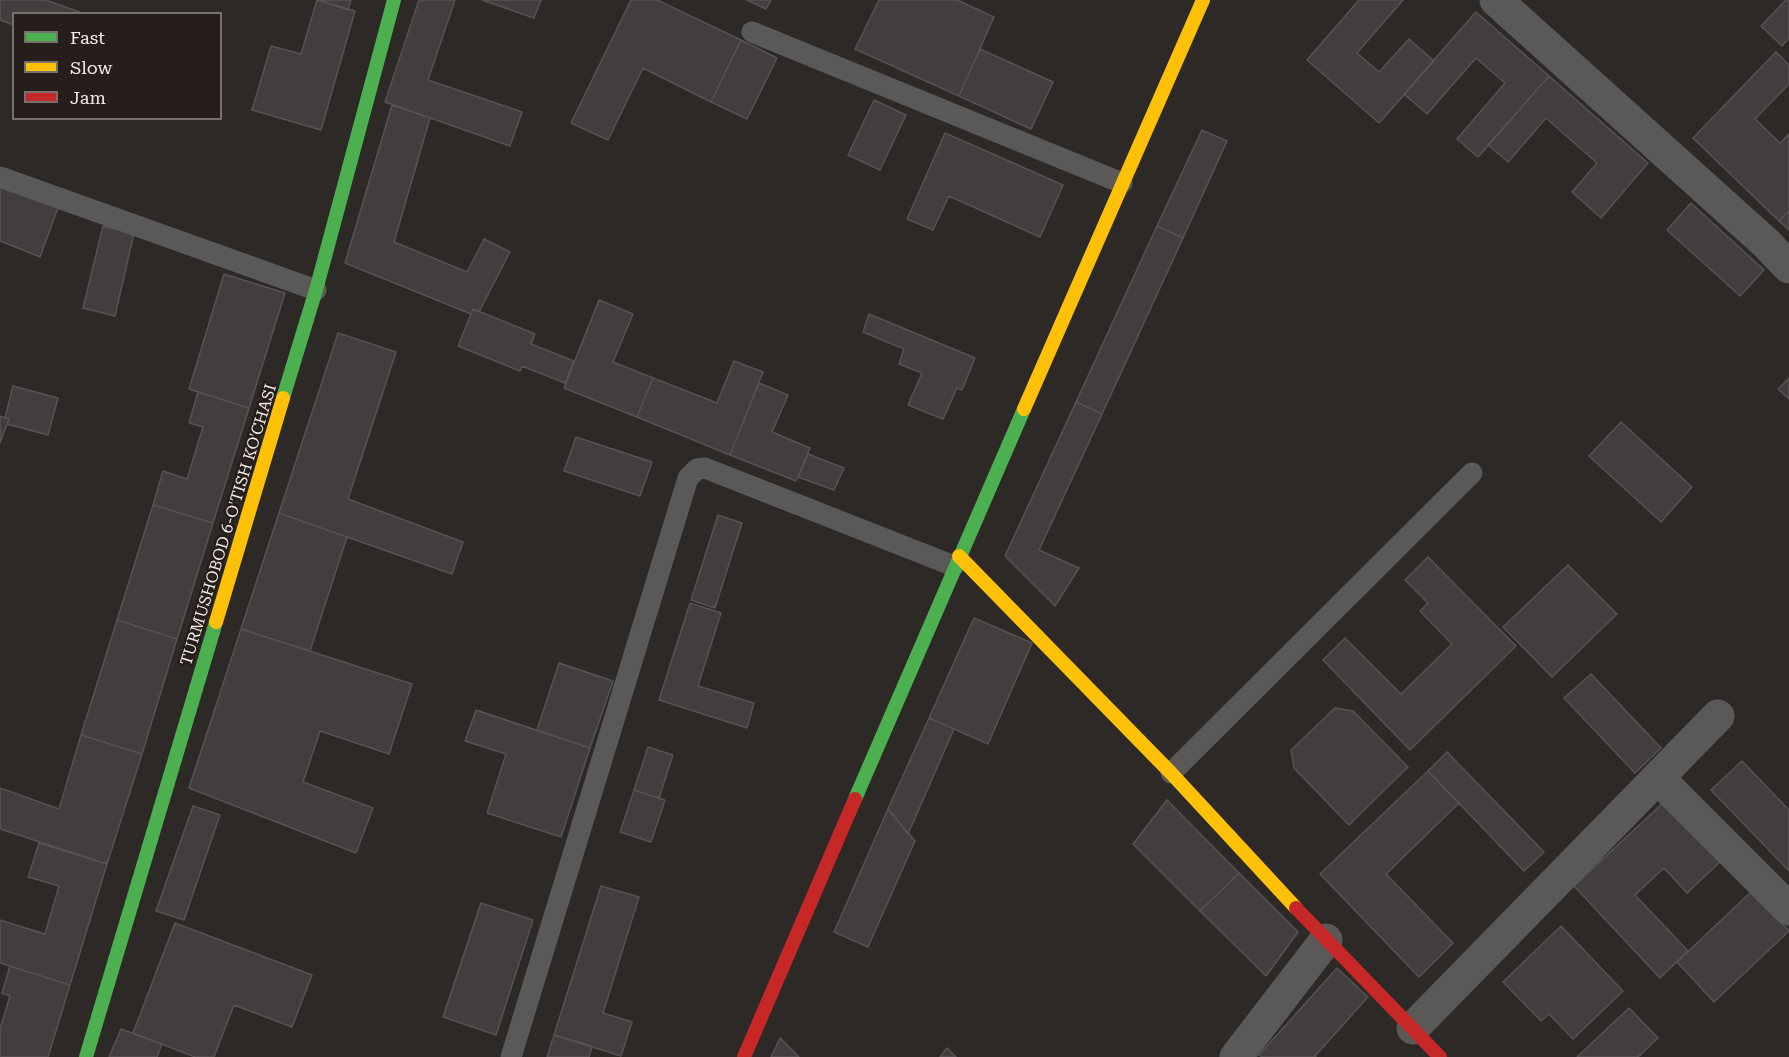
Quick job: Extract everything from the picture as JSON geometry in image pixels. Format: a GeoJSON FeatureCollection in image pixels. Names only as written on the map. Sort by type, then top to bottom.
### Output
{"type":"FeatureCollection","features":[{"type":"Feature","properties":{"kind":"street","name":"TURMUSHOBOD 6-O'TISH KO'CHASI"},"geometry":{"type":"LineString","coordinates":[[86,1057],[316,290],[394,0]]}},
{"type":"Feature","properties":{"kind":"street"},"geometry":{"type":"LineString","coordinates":[[744,1057],[957,561],[1203,0]]}},
{"type":"Feature","properties":{"kind":"street"},"geometry":{"type":"LineString","coordinates":[[1496,0],[1789,267]]}},
{"type":"Feature","properties":{"kind":"street"},"geometry":{"type":"LineString","coordinates":[[957,561],[1171,773],[1326,940],[1440,1057]]}},
{"type":"Feature","properties":{"kind":"street"},"geometry":{"type":"LineString","coordinates":[[1413,1028],[1718,716]]}},
{"type":"Feature","properties":{"kind":"street"},"geometry":{"type":"LineString","coordinates":[[1658,778],[1789,909]]}},
{"type":"Feature","properties":{"kind":"street"},"geometry":{"type":"LineString","coordinates":[[1236,1057],[1326,940]]}},
{"type":"Feature","properties":{"kind":"lane"},"geometry":{"type":"LineString","coordinates":[[752,32],[1122,183]]}},
{"type":"Feature","properties":{"kind":"lane"},"geometry":{"type":"LineString","coordinates":[[0,177],[316,290]]}},
{"type":"Feature","properties":{"kind":"lane"},"geometry":{"type":"LineString","coordinates":[[511,1057],[688,478],[697,469],[705,468],[957,561]]}},
{"type":"Feature","properties":{"kind":"lane"},"geometry":{"type":"LineString","coordinates":[[1171,773],[1472,473]]}},
{"type":"Feature","properties":{"kind":"building"},"geometry":{"type":"Polygon","coordinates":[[[0,0],[46,0],[79,12],[12,12],[12,24],[0,20],[0,0]]]}},
{"type":"Feature","properties":{"kind":"building"},"geometry":{"type":"Polygon","coordinates":[[[317,0],[355,11],[321,130],[252,110],[271,46],[301,54],[317,0]]]}},
{"type":"Feature","properties":{"kind":"building"},"geometry":{"type":"Polygon","coordinates":[[[319,0],[351,0],[348,10],[319,0]]]}},
{"type":"Feature","properties":{"kind":"building"},"geometry":{"type":"Polygon","coordinates":[[[419,0],[455,0],[428,80],[522,112],[510,146],[385,102],[419,0]]]}},
{"type":"Feature","properties":{"kind":"building"},"geometry":{"type":"Polygon","coordinates":[[[482,0],[541,0],[534,18],[482,0]]]}},
{"type":"Feature","properties":{"kind":"building"},"geometry":{"type":"Polygon","coordinates":[[[631,0],[657,0],[741,40],[711,102],[643,68],[608,140],[571,123],[631,0]]]}},
{"type":"Feature","properties":{"kind":"building"},"geometry":{"type":"Polygon","coordinates":[[[747,0],[771,0],[766,9],[747,0]]]}},
{"type":"Feature","properties":{"kind":"building"},"geometry":{"type":"Polygon","coordinates":[[[879,0],[957,0],[994,17],[959,96],[855,49],[879,0]]]}},
{"type":"Feature","properties":{"kind":"building"},"geometry":{"type":"Polygon","coordinates":[[[1359,0],[1403,0],[1357,53],[1379,72],[1409,39],[1434,61],[1379,123],[1307,60],[1359,0]]]}},
{"type":"Feature","properties":{"kind":"building"},"geometry":{"type":"Polygon","coordinates":[[[1786,0],[1789,0],[1789,38],[1782,46],[1761,26],[1786,0]]]}},
{"type":"Feature","properties":{"kind":"building"},"geometry":{"type":"Polygon","coordinates":[[[1476,12],[1549,76],[1478,157],[1457,139],[1505,83],[1476,58],[1427,114],[1404,94],[1476,12]]]}},
{"type":"Feature","properties":{"kind":"building"},"geometry":{"type":"Polygon","coordinates":[[[741,40],[777,58],[747,119],[711,102],[741,40]]]}},
{"type":"Feature","properties":{"kind":"building"},"geometry":{"type":"Polygon","coordinates":[[[980,49],[1053,82],[1031,129],[959,96],[980,49]]]}},
{"type":"Feature","properties":{"kind":"building"},"geometry":{"type":"Polygon","coordinates":[[[1776,52],[1789,65],[1789,84],[1755,119],[1780,143],[1789,134],[1789,211],[1779,221],[1693,138],[1776,52]]]}},
{"type":"Feature","properties":{"kind":"building"},"geometry":{"type":"Polygon","coordinates":[[[1549,76],[1648,163],[1601,218],[1572,192],[1597,163],[1546,118],[1508,162],[1488,145],[1549,76]]]}},
{"type":"Feature","properties":{"kind":"building"},"geometry":{"type":"Polygon","coordinates":[[[874,100],[906,115],[880,170],[848,155],[874,100]]]}},
{"type":"Feature","properties":{"kind":"building"},"geometry":{"type":"Polygon","coordinates":[[[392,105],[430,118],[394,242],[467,272],[484,239],[510,252],[479,312],[473,309],[471,314],[345,263],[392,105]]]}},
{"type":"Feature","properties":{"kind":"building"},"geometry":{"type":"Polygon","coordinates":[[[1202,130],[1227,141],[1183,238],[1157,226],[1202,130]]]}},
{"type":"Feature","properties":{"kind":"building"},"geometry":{"type":"Polygon","coordinates":[[[945,133],[1063,185],[1040,237],[949,196],[933,230],[907,219],[945,133]]]}},
{"type":"Feature","properties":{"kind":"building"},"geometry":{"type":"Polygon","coordinates":[[[0,183],[59,205],[40,257],[0,241],[0,183]]]}},
{"type":"Feature","properties":{"kind":"building"},"geometry":{"type":"Polygon","coordinates":[[[1691,203],[1764,270],[1740,296],[1667,230],[1691,203]]]}},
{"type":"Feature","properties":{"kind":"building"},"geometry":{"type":"Polygon","coordinates":[[[1789,211],[1789,230],[1779,221],[1789,211]]]}},
{"type":"Feature","properties":{"kind":"building"},"geometry":{"type":"Polygon","coordinates":[[[103,226],[134,233],[115,316],[83,308],[103,226]]]}},
{"type":"Feature","properties":{"kind":"building"},"geometry":{"type":"Polygon","coordinates":[[[1157,226],[1183,238],[1102,414],[1076,402],[1157,226]]]}},
{"type":"Feature","properties":{"kind":"building"},"geometry":{"type":"Polygon","coordinates":[[[224,274],[285,293],[249,408],[189,389],[224,274]]]}},
{"type":"Feature","properties":{"kind":"building"},"geometry":{"type":"Polygon","coordinates":[[[599,300],[633,314],[613,362],[653,378],[637,417],[564,388],[599,300]]]}},
{"type":"Feature","properties":{"kind":"building"},"geometry":{"type":"Polygon","coordinates":[[[473,309],[535,334],[531,344],[574,361],[565,383],[522,366],[520,371],[458,346],[473,309]]]}},
{"type":"Feature","properties":{"kind":"building"},"geometry":{"type":"Polygon","coordinates":[[[869,314],[975,358],[962,390],[957,388],[943,419],[908,405],[922,373],[899,364],[904,349],[863,332],[869,314]]]}},
{"type":"Feature","properties":{"kind":"building"},"geometry":{"type":"Polygon","coordinates":[[[338,333],[396,352],[348,499],[463,542],[452,574],[279,513],[338,333]]]}},
{"type":"Feature","properties":{"kind":"building"},"geometry":{"type":"Polygon","coordinates":[[[734,361],[763,372],[730,455],[637,417],[653,378],[717,403],[734,361]]]}},
{"type":"Feature","properties":{"kind":"building"},"geometry":{"type":"Polygon","coordinates":[[[1789,378],[1789,399],[1778,389],[1789,378]]]}},
{"type":"Feature","properties":{"kind":"building"},"geometry":{"type":"Polygon","coordinates":[[[759,383],[788,395],[772,432],[810,448],[796,481],[730,455],[759,383]]]}},
{"type":"Feature","properties":{"kind":"building"},"geometry":{"type":"Polygon","coordinates":[[[13,386],[58,398],[48,435],[7,424],[9,419],[5,418],[13,386]]]}},
{"type":"Feature","properties":{"kind":"building"},"geometry":{"type":"Polygon","coordinates":[[[198,392],[249,408],[213,523],[153,505],[163,471],[187,479],[203,427],[189,423],[198,392]]]}},
{"type":"Feature","properties":{"kind":"building"},"geometry":{"type":"Polygon","coordinates":[[[1076,402],[1102,414],[1039,550],[1079,568],[1055,606],[1005,556],[1076,402]]]}},
{"type":"Feature","properties":{"kind":"building"},"geometry":{"type":"Polygon","coordinates":[[[0,416],[9,419],[0,443],[0,416]]]}},
{"type":"Feature","properties":{"kind":"building"},"geometry":{"type":"Polygon","coordinates":[[[1621,422],[1692,487],[1661,522],[1589,456],[1621,422]]]}},
{"type":"Feature","properties":{"kind":"building"},"geometry":{"type":"Polygon","coordinates":[[[576,437],[652,462],[640,496],[564,471],[576,437]]]}},
{"type":"Feature","properties":{"kind":"building"},"geometry":{"type":"Polygon","coordinates":[[[808,454],[844,468],[834,490],[798,477],[808,454]]]}},
{"type":"Feature","properties":{"kind":"building"},"geometry":{"type":"Polygon","coordinates":[[[153,505],[213,523],[177,639],[117,620],[153,505]]]}},
{"type":"Feature","properties":{"kind":"building"},"geometry":{"type":"Polygon","coordinates":[[[279,513],[347,537],[310,651],[241,629],[279,513]]]}},
{"type":"Feature","properties":{"kind":"building"},"geometry":{"type":"Polygon","coordinates":[[[718,515],[742,523],[715,608],[691,600],[718,515]]]}},
{"type":"Feature","properties":{"kind":"building"},"geometry":{"type":"Polygon","coordinates":[[[1428,557],[1516,646],[1410,750],[1323,660],[1345,638],[1401,694],[1452,644],[1420,611],[1428,603],[1405,580],[1428,557]]]}},
{"type":"Feature","properties":{"kind":"building"},"geometry":{"type":"Polygon","coordinates":[[[1568,565],[1617,614],[1552,677],[1503,627],[1568,565]]]}},
{"type":"Feature","properties":{"kind":"building"},"geometry":{"type":"Polygon","coordinates":[[[690,603],[721,613],[698,686],[754,703],[747,728],[659,700],[690,603]]]}},
{"type":"Feature","properties":{"kind":"building"},"geometry":{"type":"Polygon","coordinates":[[[974,618],[1032,643],[988,744],[929,718],[974,618]]]}},
{"type":"Feature","properties":{"kind":"building"},"geometry":{"type":"Polygon","coordinates":[[[117,620],[177,639],[142,754],[81,735],[117,620]]]}},
{"type":"Feature","properties":{"kind":"building"},"geometry":{"type":"Polygon","coordinates":[[[241,629],[412,684],[389,754],[320,731],[303,782],[373,808],[356,853],[189,788],[241,629]]]}},
{"type":"Feature","properties":{"kind":"building"},"geometry":{"type":"Polygon","coordinates":[[[559,663],[613,681],[590,748],[537,730],[559,663]]]}},
{"type":"Feature","properties":{"kind":"building"},"geometry":{"type":"Polygon","coordinates":[[[1591,674],[1661,748],[1635,773],[1564,698],[1591,674]]]}},
{"type":"Feature","properties":{"kind":"building"},"geometry":{"type":"Polygon","coordinates":[[[1335,708],[1353,711],[1408,767],[1349,825],[1294,768],[1291,750],[1335,708]]]}},
{"type":"Feature","properties":{"kind":"building"},"geometry":{"type":"Polygon","coordinates":[[[476,710],[590,748],[561,837],[487,813],[506,754],[465,741],[476,710]]]}},
{"type":"Feature","properties":{"kind":"building"},"geometry":{"type":"Polygon","coordinates":[[[929,718],[954,729],[908,834],[888,809],[929,718]]]}},
{"type":"Feature","properties":{"kind":"building"},"geometry":{"type":"Polygon","coordinates":[[[81,735],[142,754],[107,864],[0,829],[0,788],[59,809],[81,735]]]}},
{"type":"Feature","properties":{"kind":"building"},"geometry":{"type":"Polygon","coordinates":[[[648,747],[673,755],[659,798],[634,790],[648,747]]]}},
{"type":"Feature","properties":{"kind":"building"},"geometry":{"type":"Polygon","coordinates":[[[1447,752],[1544,852],[1524,871],[1428,771],[1447,752]]]}},
{"type":"Feature","properties":{"kind":"building"},"geometry":{"type":"Polygon","coordinates":[[[1742,761],[1789,810],[1789,871],[1711,790],[1742,761]]]}},
{"type":"Feature","properties":{"kind":"building"},"geometry":{"type":"Polygon","coordinates":[[[1428,771],[1459,803],[1386,874],[1453,943],[1419,977],[1320,874],[1428,771]]]}},
{"type":"Feature","properties":{"kind":"building"},"geometry":{"type":"Polygon","coordinates":[[[634,790],[665,800],[651,842],[620,832],[634,790]]]}},
{"type":"Feature","properties":{"kind":"building"},"geometry":{"type":"Polygon","coordinates":[[[1167,800],[1239,873],[1200,911],[1133,844],[1167,800]]]}},
{"type":"Feature","properties":{"kind":"building"},"geometry":{"type":"Polygon","coordinates":[[[1666,800],[1722,860],[1687,893],[1664,868],[1635,895],[1688,951],[1660,978],[1574,886],[1666,800]]]}},
{"type":"Feature","properties":{"kind":"building"},"geometry":{"type":"Polygon","coordinates":[[[193,806],[220,815],[184,920],[156,911],[193,806]]]}},
{"type":"Feature","properties":{"kind":"building"},"geometry":{"type":"Polygon","coordinates":[[[888,809],[915,841],[868,947],[834,932],[888,809]]]}},
{"type":"Feature","properties":{"kind":"building"},"geometry":{"type":"Polygon","coordinates":[[[39,843],[107,864],[70,985],[0,963],[0,920],[45,934],[59,886],[28,877],[39,843]]]}},
{"type":"Feature","properties":{"kind":"building"},"geometry":{"type":"Polygon","coordinates":[[[1239,873],[1298,932],[1266,976],[1200,911],[1239,873]]]}},
{"type":"Feature","properties":{"kind":"building"},"geometry":{"type":"Polygon","coordinates":[[[601,886],[639,897],[603,1013],[632,1022],[621,1056],[554,1035],[601,886]]]}},
{"type":"Feature","properties":{"kind":"building"},"geometry":{"type":"Polygon","coordinates":[[[1752,891],[1789,931],[1714,1002],[1677,962],[1752,891]]]}},
{"type":"Feature","properties":{"kind":"building"},"geometry":{"type":"Polygon","coordinates":[[[481,903],[533,920],[496,1035],[443,1017],[481,903]]]}},
{"type":"Feature","properties":{"kind":"building"},"geometry":{"type":"Polygon","coordinates":[[[175,923],[312,975],[292,1027],[234,1005],[214,1057],[195,1057],[133,1033],[175,923]]]}},
{"type":"Feature","properties":{"kind":"building"},"geometry":{"type":"Polygon","coordinates":[[[1561,926],[1623,991],[1573,1039],[1549,1014],[1541,1021],[1503,982],[1561,926]]]}},
{"type":"Feature","properties":{"kind":"building"},"geometry":{"type":"Polygon","coordinates":[[[10,966],[70,985],[48,1057],[0,1057],[0,1029],[10,996],[2,993],[10,966]]]}},
{"type":"Feature","properties":{"kind":"building"},"geometry":{"type":"Polygon","coordinates":[[[1337,968],[1368,997],[1316,1057],[1262,1057],[1259,1055],[1337,968]]]}},
{"type":"Feature","properties":{"kind":"building"},"geometry":{"type":"Polygon","coordinates":[[[1629,1008],[1658,1038],[1638,1057],[1577,1057],[1629,1008]]]}},
{"type":"Feature","properties":{"kind":"building"},"geometry":{"type":"Polygon","coordinates":[[[121,1029],[162,1044],[157,1057],[109,1057],[121,1029]]]}},
{"type":"Feature","properties":{"kind":"building"},"geometry":{"type":"Polygon","coordinates":[[[554,1035],[592,1046],[589,1057],[547,1057],[554,1035]]]}},
{"type":"Feature","properties":{"kind":"building"},"geometry":{"type":"Polygon","coordinates":[[[780,1038],[799,1057],[771,1057],[780,1038]]]}},
{"type":"Feature","properties":{"kind":"building"},"geometry":{"type":"Polygon","coordinates":[[[947,1048],[956,1057],[940,1057],[947,1048]]]}},
{"type":"Feature","properties":{"kind":"traffic: fast"},"geometry":{"type":"LineString","coordinates":[[283,398],[316,290],[394,0]]}},
{"type":"Feature","properties":{"kind":"traffic: fast"},"geometry":{"type":"LineString","coordinates":[[855,799],[1024,409]]}},
{"type":"Feature","properties":{"kind":"traffic: fast"},"geometry":{"type":"LineString","coordinates":[[86,1057],[216,622]]}},
{"type":"Feature","properties":{"kind":"traffic: slow"},"geometry":{"type":"LineString","coordinates":[[1024,409],[1203,0]]}},
{"type":"Feature","properties":{"kind":"traffic: slow"},"geometry":{"type":"LineString","coordinates":[[216,622],[283,398]]}},
{"type":"Feature","properties":{"kind":"traffic: slow"},"geometry":{"type":"LineString","coordinates":[[959,556],[1171,773],[1296,908]]}},
{"type":"Feature","properties":{"kind":"traffic: jam"},"geometry":{"type":"LineString","coordinates":[[744,1057],[855,799]]}},
{"type":"Feature","properties":{"kind":"traffic: jam"},"geometry":{"type":"LineString","coordinates":[[1296,908],[1440,1057]]}}]}
